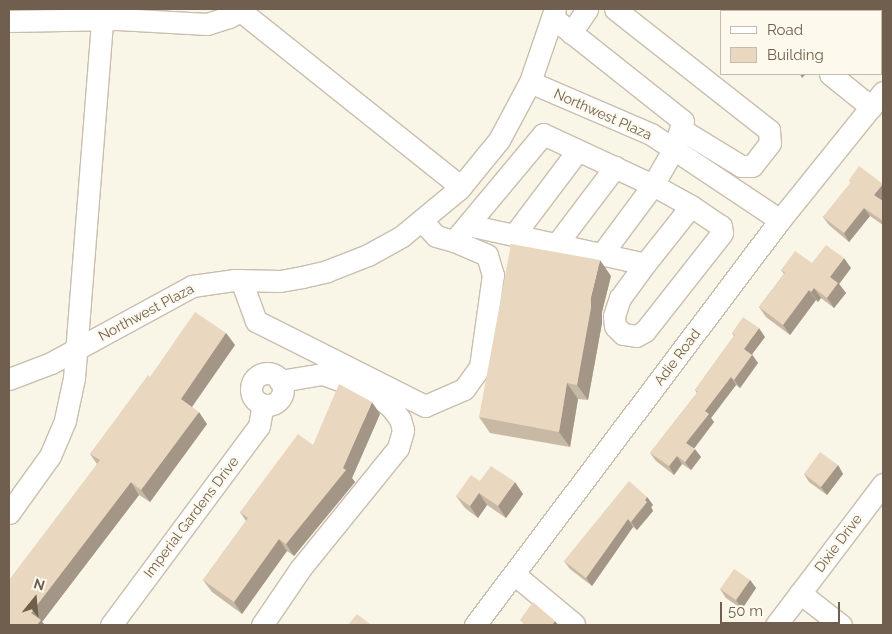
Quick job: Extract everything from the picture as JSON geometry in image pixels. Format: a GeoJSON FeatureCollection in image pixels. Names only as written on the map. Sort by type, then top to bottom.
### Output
{"type":"FeatureCollection","features":[{"type":"Feature","properties":{"kind":"street"},"geometry":{"type":"LineString","coordinates":[[571,33],[587,9]]}},
{"type":"Feature","properties":{"kind":"street"},"geometry":{"type":"LineString","coordinates":[[615,9],[768,130],[770,144],[752,166],[741,166],[678,139]]}},
{"type":"Feature","properties":{"kind":"street"},"geometry":{"type":"LineString","coordinates":[[9,21],[96,16],[207,24],[243,10],[461,187]]}},
{"type":"Feature","properties":{"kind":"street"},"geometry":{"type":"LineString","coordinates":[[530,82],[553,13],[571,33],[683,121],[678,139],[653,185],[601,255]]}},
{"type":"Feature","properties":{"kind":"street","name":"Northwest Plaza"},"geometry":{"type":"LineString","coordinates":[[9,513],[50,456],[65,420],[74,378],[96,16]]}},
{"type":"Feature","properties":{"kind":"street"},"geometry":{"type":"LineString","coordinates":[[832,75],[877,100]]}},
{"type":"Feature","properties":{"kind":"street","name":"Northwest Plaza"},"geometry":{"type":"LineString","coordinates":[[9,379],[51,363],[182,290],[204,283],[241,280],[280,281],[327,271],[368,255],[422,222],[461,187],[499,140],[530,82],[630,124],[678,139],[780,220]]}},
{"type":"Feature","properties":{"kind":"street","name":"Adie Road"},"geometry":{"type":"LineString","coordinates":[[475,625],[780,220],[877,100]]}},
{"type":"Feature","properties":{"kind":"street"},"geometry":{"type":"LineString","coordinates":[[454,241],[542,134],[653,185],[692,206],[721,226],[722,233],[645,331],[636,336],[623,334],[615,326],[614,316],[620,298],[692,206]]}},
{"type":"Feature","properties":{"kind":"street"},"geometry":{"type":"LineString","coordinates":[[514,235],[578,150]]}},
{"type":"Feature","properties":{"kind":"street"},"geometry":{"type":"LineString","coordinates":[[556,245],[615,167]]}},
{"type":"Feature","properties":{"kind":"street"},"geometry":{"type":"LineString","coordinates":[[241,280],[256,321],[425,406],[464,389],[480,367],[493,274],[487,255],[454,241],[436,236],[422,222]]}},
{"type":"Feature","properties":{"kind":"street"},"geometry":{"type":"LineString","coordinates":[[468,225],[645,264]]}},
{"type":"Feature","properties":{"kind":"street","name":"Imperial Gardens Drive"},"geometry":{"type":"LineString","coordinates":[[111,625],[259,426],[263,404],[252,395],[254,380],[267,373],[277,377],[280,381],[311,374],[322,374],[380,398],[391,407],[400,419],[403,430],[398,448],[300,569],[262,625]]}},
{"type":"Feature","properties":{"kind":"street","name":"Dixie Drive"},"geometry":{"type":"LineString","coordinates":[[776,625],[883,484]]}},
{"type":"Feature","properties":{"kind":"street"},"geometry":{"type":"LineString","coordinates":[[514,574],[574,624]]}},
{"type":"Feature","properties":{"kind":"street"},"geometry":{"type":"LineString","coordinates":[[800,593],[841,625]]}},
{"type":"Feature","properties":{"kind":"building"},"geometry":{"type":"Polygon","coordinates":[[[859,166],[883,184],[874,195],[883,201],[883,221],[864,208],[844,233],[823,217],[851,182],[849,180],[859,166]]]}},
{"type":"Feature","properties":{"kind":"building"},"geometry":{"type":"Polygon","coordinates":[[[511,244],[600,260],[591,297],[591,308],[577,385],[567,383],[559,432],[479,417],[511,244]]]}},
{"type":"Feature","properties":{"kind":"building"},"geometry":{"type":"Polygon","coordinates":[[[826,245],[844,258],[830,277],[838,283],[827,298],[814,288],[811,292],[809,290],[783,325],[759,307],[785,273],[781,270],[795,251],[812,263],[826,245]]]}},
{"type":"Feature","properties":{"kind":"building"},"geometry":{"type":"Polygon","coordinates":[[[195,312],[226,333],[181,399],[199,412],[141,490],[131,482],[31,613],[41,620],[37,625],[9,625],[9,580],[100,460],[90,454],[148,375],[150,377],[195,312]]]}},
{"type":"Feature","properties":{"kind":"building"},"geometry":{"type":"Polygon","coordinates":[[[743,317],[759,328],[744,349],[752,355],[734,380],[731,377],[705,411],[709,414],[686,443],[695,449],[685,462],[677,456],[669,466],[650,453],[698,392],[695,390],[735,335],[732,333],[743,317]]]}},
{"type":"Feature","properties":{"kind":"building"},"geometry":{"type":"Polygon","coordinates":[[[339,384],[372,402],[343,468],[346,470],[286,544],[279,539],[234,602],[203,580],[248,518],[240,512],[298,434],[313,445],[339,384]]]}},
{"type":"Feature","properties":{"kind":"building"},"geometry":{"type":"Polygon","coordinates":[[[820,452],[838,465],[821,487],[804,474],[820,452]]]}},
{"type":"Feature","properties":{"kind":"building"},"geometry":{"type":"Polygon","coordinates":[[[491,466],[515,482],[498,506],[479,493],[470,506],[456,496],[471,475],[480,481],[491,466]]]}},
{"type":"Feature","properties":{"kind":"building"},"geometry":{"type":"Polygon","coordinates":[[[629,481],[647,497],[645,500],[647,502],[631,522],[628,519],[586,578],[564,561],[629,481]]]}},
{"type":"Feature","properties":{"kind":"building"},"geometry":{"type":"Polygon","coordinates":[[[734,569],[750,580],[736,600],[720,589],[734,569]]]}},
{"type":"Feature","properties":{"kind":"building"},"geometry":{"type":"Polygon","coordinates":[[[533,602],[555,621],[552,625],[522,625],[523,623],[520,620],[533,602]]]}},
{"type":"Feature","properties":{"kind":"building"},"geometry":{"type":"Polygon","coordinates":[[[357,614],[371,625],[348,625],[357,614]]]}}]}
